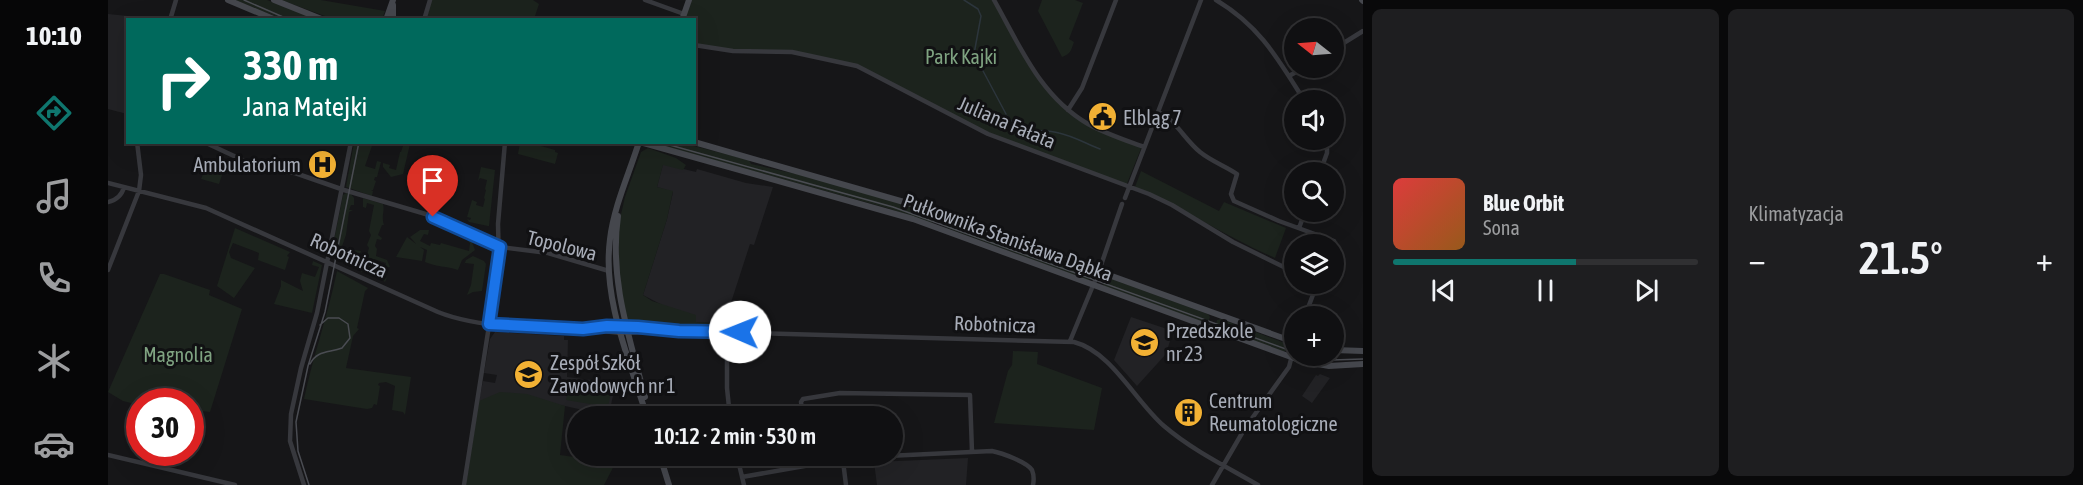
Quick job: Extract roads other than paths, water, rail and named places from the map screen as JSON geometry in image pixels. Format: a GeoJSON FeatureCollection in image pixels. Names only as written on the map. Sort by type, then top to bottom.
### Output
{"type":"FeatureCollection","features":[{"type":"Feature","properties":{"kind":"street"},"geometry":{"type":"LineString","coordinates":[[171,18],[176,0]]}},
{"type":"Feature","properties":{"kind":"street"},"geometry":{"type":"LineString","coordinates":[[228,0],[271,18]]}},
{"type":"Feature","properties":{"kind":"street"},"geometry":{"type":"LineString","coordinates":[[274,0],[319,18]]}},
{"type":"Feature","properties":{"kind":"street"},"geometry":{"type":"LineString","coordinates":[[387,18],[393,0]]}},
{"type":"Feature","properties":{"kind":"street"},"geometry":{"type":"LineString","coordinates":[[393,0],[393,18]]}},
{"type":"Feature","properties":{"kind":"street"},"geometry":{"type":"LineString","coordinates":[[425,18],[430,0]]}},
{"type":"Feature","properties":{"kind":"street"},"geometry":{"type":"LineString","coordinates":[[645,0],[683,17],[689,0]]}},
{"type":"Feature","properties":{"kind":"street"},"geometry":{"type":"LineString","coordinates":[[994,0],[1038,79],[1051,94],[1068,110],[1105,132],[1144,147]]}},
{"type":"Feature","properties":{"kind":"street"},"geometry":{"type":"LineString","coordinates":[[1068,110],[1082,88],[1116,0]]}},
{"type":"Feature","properties":{"kind":"street"},"geometry":{"type":"LineString","coordinates":[[1125,198],[1201,0]]}},
{"type":"Feature","properties":{"kind":"street"},"geometry":{"type":"LineString","coordinates":[[1216,0],[1252,26],[1268,43],[1284,68]]}},
{"type":"Feature","properties":{"kind":"street"},"geometry":{"type":"LineString","coordinates":[[1344,43],[1363,31]]}},
{"type":"Feature","properties":{"kind":"street","name":"Juliana Fałata"},"geometry":{"type":"LineString","coordinates":[[696,45],[733,51],[792,52],[857,66],[982,131],[1129,187],[1172,206],[1233,242],[1284,267]]}},
{"type":"Feature","properties":{"kind":"street"},"geometry":{"type":"LineString","coordinates":[[1158,112],[1167,117],[1185,139],[1201,153],[1237,174],[1231,194],[1234,201],[1315,234]]}},
{"type":"Feature","properties":{"kind":"street","name":"Pułkownika Stanisława Dąbka"},"geometry":{"type":"LineString","coordinates":[[696,143],[880,194],[941,214],[1284,338]]}},
{"type":"Feature","properties":{"kind":"street"},"geometry":{"type":"LineString","coordinates":[[108,270],[139,191],[141,178],[137,144]]}},
{"type":"Feature","properties":{"kind":"street","name":"Topolowa"},"geometry":{"type":"LineString","coordinates":[[208,144],[264,170],[295,173],[429,215],[500,247],[548,253],[609,271]]}},
{"type":"Feature","properties":{"kind":"street"},"geometry":{"type":"LineString","coordinates":[[303,485],[291,446],[288,421],[317,315],[351,144]]}},
{"type":"Feature","properties":{"kind":"street"},"geometry":{"type":"LineString","coordinates":[[464,485],[500,247],[498,224],[505,144]]}},
{"type":"Feature","properties":{"kind":"street"},"geometry":{"type":"LineString","coordinates":[[638,144],[621,194],[610,238],[609,271],[613,298],[645,406]]}},
{"type":"Feature","properties":{"kind":"street","name":"Pułkownika Stanisława Dąbka"},"geometry":{"type":"LineString","coordinates":[[646,144],[879,209],[1284,354]]}},
{"type":"Feature","properties":{"kind":"street","name":"Robotnicza"},"geometry":{"type":"LineString","coordinates":[[108,183],[211,210],[444,314],[489,324],[583,329],[1070,341],[1081,344],[1098,354],[1165,427],[1184,441],[1258,485]]}},
{"type":"Feature","properties":{"kind":"street"},"geometry":{"type":"LineString","coordinates":[[108,202],[116,199],[124,187]]}},
{"type":"Feature","properties":{"kind":"street"},"geometry":{"type":"LineString","coordinates":[[621,194],[615,259],[624,330]]}},
{"type":"Feature","properties":{"kind":"street"},"geometry":{"type":"LineString","coordinates":[[1070,341],[1099,271],[1122,204]]}},
{"type":"Feature","properties":{"kind":"street"},"geometry":{"type":"LineString","coordinates":[[936,228],[941,214]]}},
{"type":"Feature","properties":{"kind":"street"},"geometry":{"type":"LineString","coordinates":[[1299,228],[1301,222]]}},
{"type":"Feature","properties":{"kind":"street"},"geometry":{"type":"LineString","coordinates":[[1210,328],[1216,314]]}},
{"type":"Feature","properties":{"kind":"street"},"geometry":{"type":"LineString","coordinates":[[727,332],[729,406]]}},
{"type":"Feature","properties":{"kind":"street"},"geometry":{"type":"LineString","coordinates":[[1344,350],[1363,351]]}},
{"type":"Feature","properties":{"kind":"street","name":"Pułkownika Stanisława Dąbka"},"geometry":{"type":"LineString","coordinates":[[1344,365],[1363,364]]}},
{"type":"Feature","properties":{"kind":"street"},"geometry":{"type":"LineString","coordinates":[[1212,485],[1245,428],[1289,366]]}},
{"type":"Feature","properties":{"kind":"street"},"geometry":{"type":"LineString","coordinates":[[802,406],[803,399],[840,393],[970,395],[972,452]]}},
{"type":"Feature","properties":{"kind":"street"},"geometry":{"type":"LineString","coordinates":[[903,455],[998,452],[1027,465],[1033,472],[1033,485]]}},
{"type":"Feature","properties":{"kind":"street"},"geometry":{"type":"LineString","coordinates":[[108,455],[235,485]]}},
{"type":"Feature","properties":{"kind":"street"},"geometry":{"type":"LineString","coordinates":[[663,466],[669,485]]}},
{"type":"Feature","properties":{"kind":"street"},"geometry":{"type":"LineString","coordinates":[[739,466],[744,485]]}},
{"type":"Feature","properties":{"kind":"street"},"geometry":{"type":"LineString","coordinates":[[742,477],[804,466]]}},
{"type":"Feature","properties":{"kind":"street"},"geometry":{"type":"LineString","coordinates":[[844,466],[846,485]]}},
{"type":"Feature","properties":{"kind":"waterway"},"geometry":{"type":"LineString","coordinates":[[964,0],[978,9],[981,16],[974,54],[1006,114]]}},
{"type":"Feature","properties":{"kind":"waterway"},"geometry":{"type":"LineString","coordinates":[[1007,116],[1024,129],[1064,134],[1100,149]]}},
{"type":"Feature","properties":{"kind":"tram line"},"geometry":{"type":"LineString","coordinates":[[244,0],[285,18]]}},
{"type":"Feature","properties":{"kind":"tram line"},"geometry":{"type":"LineString","coordinates":[[309,485],[298,451],[296,422],[308,366],[325,312],[359,144]]}},
{"type":"Feature","properties":{"kind":"tram line"},"geometry":{"type":"LineString","coordinates":[[666,144],[893,207],[1284,348]]}},
{"type":"Feature","properties":{"kind":"tram line"},"geometry":{"type":"LineString","coordinates":[[310,364],[316,356],[342,348],[350,338],[348,324],[339,318],[328,318],[320,325]]}},
{"type":"Feature","properties":{"kind":"tram line"},"geometry":{"type":"LineString","coordinates":[[1344,360],[1363,359]]}},
{"type":"Feature","properties":{"kind":"place","name":"Elbląg 7"},"geometry":{"type":"Point","coordinates":[1102,117]}},
{"type":"Feature","properties":{"kind":"place","name":"Ambulatorium"},"geometry":{"type":"Point","coordinates":[322,164]}},
{"type":"Feature","properties":{"kind":"place","name":"Przedszkole nr 23"},"geometry":{"type":"Point","coordinates":[1145,342]}},
{"type":"Feature","properties":{"kind":"place","name":"Zespół Szkół Zawodowych nr 1"},"geometry":{"type":"Point","coordinates":[529,374]}},
{"type":"Feature","properties":{"kind":"place","name":"Centrum Reumatologiczne"},"geometry":{"type":"Point","coordinates":[1188,412]}},
{"type":"Feature","properties":{"kind":"park label","name":"Park Kajki"},"geometry":{"type":"Point","coordinates":[961,56]}},
{"type":"Feature","properties":{"kind":"park label","name":"Magnolia"},"geometry":{"type":"Point","coordinates":[178,354]}}]}
